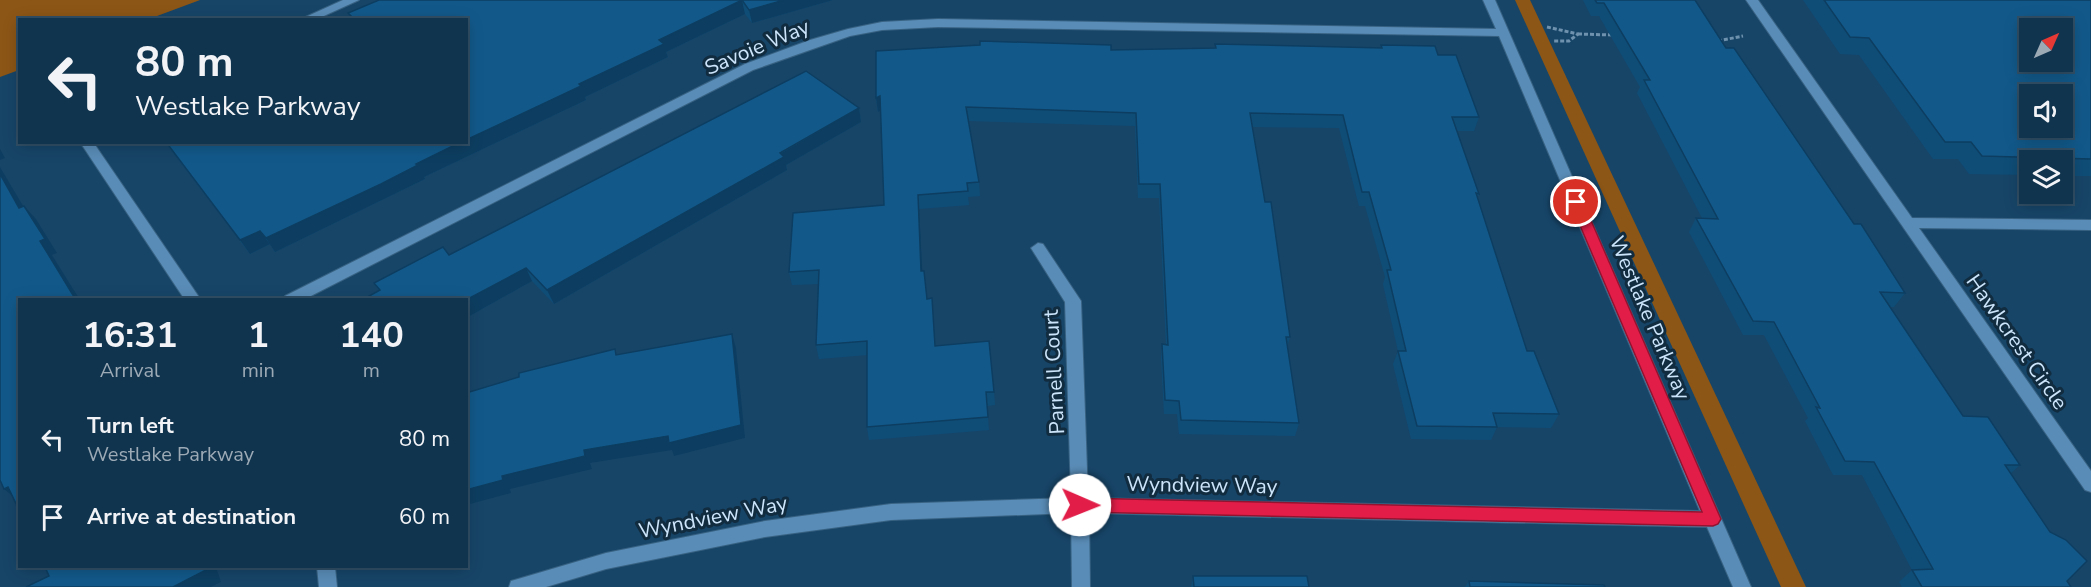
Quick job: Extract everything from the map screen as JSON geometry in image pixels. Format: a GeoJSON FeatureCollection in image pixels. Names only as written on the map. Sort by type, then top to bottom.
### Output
{"type":"FeatureCollection","features":[{"type":"Feature","properties":{"kind":"street"},"geometry":{"type":"LineString","coordinates":[[309,18],[353,0]]}},
{"type":"Feature","properties":{"kind":"street","name":"Westlake Parkway"},"geometry":{"type":"LineString","coordinates":[[1489,0],[1742,587]]}},
{"type":"Feature","properties":{"kind":"street","name":"Hawkcrest Circle"},"geometry":{"type":"LineString","coordinates":[[1752,0],[2091,485]]}},
{"type":"Feature","properties":{"kind":"street","name":"Savoie Way"},"geometry":{"type":"LineString","coordinates":[[294,298],[748,67],[836,36],[883,26],[938,22],[1503,33]]}},
{"type":"Feature","properties":{"kind":"street"},"geometry":{"type":"LineString","coordinates":[[87,144],[192,298]]}},
{"type":"Feature","properties":{"kind":"street"},"geometry":{"type":"LineString","coordinates":[[1908,223],[2091,225]]}},
{"type":"Feature","properties":{"kind":"street","name":"Parnell Court"},"geometry":{"type":"LineString","coordinates":[[1038,248],[1073,301],[1081,587]]}},
{"type":"Feature","properties":{"kind":"street","name":"Wyndview Way"},"geometry":{"type":"LineString","coordinates":[[518,587],[606,561],[765,529],[891,512],[1080,505],[1713,519]]}},
{"type":"Feature","properties":{"kind":"street"},"geometry":{"type":"LineString","coordinates":[[326,568],[328,587]]}},
{"type":"Feature","properties":{"kind":"path"},"geometry":{"type":"LineString","coordinates":[[1547,27],[1578,34],[1622,34]]}},
{"type":"Feature","properties":{"kind":"path"},"geometry":{"type":"LineString","coordinates":[[1554,41],[1569,41],[1578,34]]}},
{"type":"Feature","properties":{"kind":"path"},"geometry":{"type":"LineString","coordinates":[[1709,41],[1748,35]]}},
{"type":"Feature","properties":{"kind":"shaded area"},"geometry":{"type":"Polygon","coordinates":[[[0,0],[200,0],[152,18],[18,18],[18,70],[0,77],[0,0]]]}},
{"type":"Feature","properties":{"kind":"shaded area"},"geometry":{"type":"Polygon","coordinates":[[[1515,0],[1530,0],[1806,587],[1781,587],[1515,0]]]}},
{"type":"Feature","properties":{"kind":"building"},"geometry":{"type":"Polygon","coordinates":[[[379,0],[742,0],[659,40],[664,44],[468,139],[468,18],[350,18],[352,17],[348,13],[379,0]]]}},
{"type":"Feature","properties":{"kind":"building"},"geometry":{"type":"Polygon","coordinates":[[[742,0],[784,0],[749,10],[742,0]]]}},
{"type":"Feature","properties":{"kind":"building"},"geometry":{"type":"Polygon","coordinates":[[[1595,0],[1695,0],[1726,48],[1734,48],[1854,224],[1861,224],[1905,293],[1880,292],[1963,416],[1988,417],[2020,465],[2005,465],[2050,532],[2066,540],[2087,561],[2067,581],[2071,587],[1922,587],[1912,570],[1933,569],[1874,462],[1845,461],[1816,407],[1820,408],[1774,322],[1753,321],[1696,218],[1718,219],[1644,80],[1650,80],[1604,3],[1597,3],[1595,0]]]}},
{"type":"Feature","properties":{"kind":"building"},"geometry":{"type":"Polygon","coordinates":[[[1824,0],[2091,0],[2091,159],[2073,159],[2073,150],[2019,150],[2019,157],[1982,156],[1971,142],[1945,142],[1869,38],[1850,37],[1824,0]]]}},
{"type":"Feature","properties":{"kind":"building"},"geometry":{"type":"Polygon","coordinates":[[[980,41],[1111,45],[1111,50],[1216,48],[1215,44],[1382,48],[1381,45],[1435,46],[1438,55],[1456,55],[1479,117],[1452,117],[1479,194],[1476,193],[1527,351],[1534,351],[1559,414],[1493,413],[1497,427],[1417,426],[1398,351],[1406,351],[1387,270],[1391,270],[1369,192],[1362,192],[1343,115],[1250,113],[1265,202],[1271,202],[1290,337],[1286,337],[1299,423],[1181,420],[1179,401],[1165,400],[1162,344],[1168,345],[1160,184],[1139,184],[1136,113],[966,107],[979,182],[967,183],[968,191],[918,195],[921,271],[924,271],[927,299],[932,298],[935,346],[989,341],[994,392],[986,392],[988,417],[867,427],[867,341],[816,345],[819,270],[789,272],[793,213],[884,205],[880,96],[876,98],[876,51],[980,45],[980,41]]]}},
{"type":"Feature","properties":{"kind":"building"},"geometry":{"type":"Polygon","coordinates":[[[806,71],[859,108],[780,153],[784,157],[547,290],[526,268],[468,299],[366,298],[380,290],[374,283],[443,247],[449,255],[806,71]]]}},
{"type":"Feature","properties":{"kind":"building"},"geometry":{"type":"Polygon","coordinates":[[[168,144],[457,144],[381,184],[266,238],[260,231],[240,240],[168,144]]]}},
{"type":"Feature","properties":{"kind":"building"},"geometry":{"type":"Polygon","coordinates":[[[0,174],[19,208],[24,206],[45,239],[40,241],[75,298],[18,298],[18,508],[8,487],[4,489],[0,480],[0,174]]]}},
{"type":"Feature","properties":{"kind":"building"},"geometry":{"type":"Polygon","coordinates":[[[732,334],[741,425],[669,443],[668,436],[584,450],[585,456],[502,476],[503,480],[468,489],[468,392],[519,377],[519,373],[615,349],[616,355],[732,334]]]}},
{"type":"Feature","properties":{"kind":"building"},"geometry":{"type":"Polygon","coordinates":[[[45,568],[208,568],[173,587],[26,587],[49,576],[45,568]]]}},
{"type":"Feature","properties":{"kind":"building"},"geometry":{"type":"Polygon","coordinates":[[[1193,576],[1307,576],[1309,587],[1194,587],[1193,576]]]}},
{"type":"Feature","properties":{"kind":"building"},"geometry":{"type":"Polygon","coordinates":[[[1469,581],[1604,585],[1605,587],[1470,587],[1469,581]]]}},
{"type":"Feature","properties":{"kind":"route"},"geometry":{"type":"LineString","coordinates":[[1080,505],[1713,519],[1576,202]]}}]}
